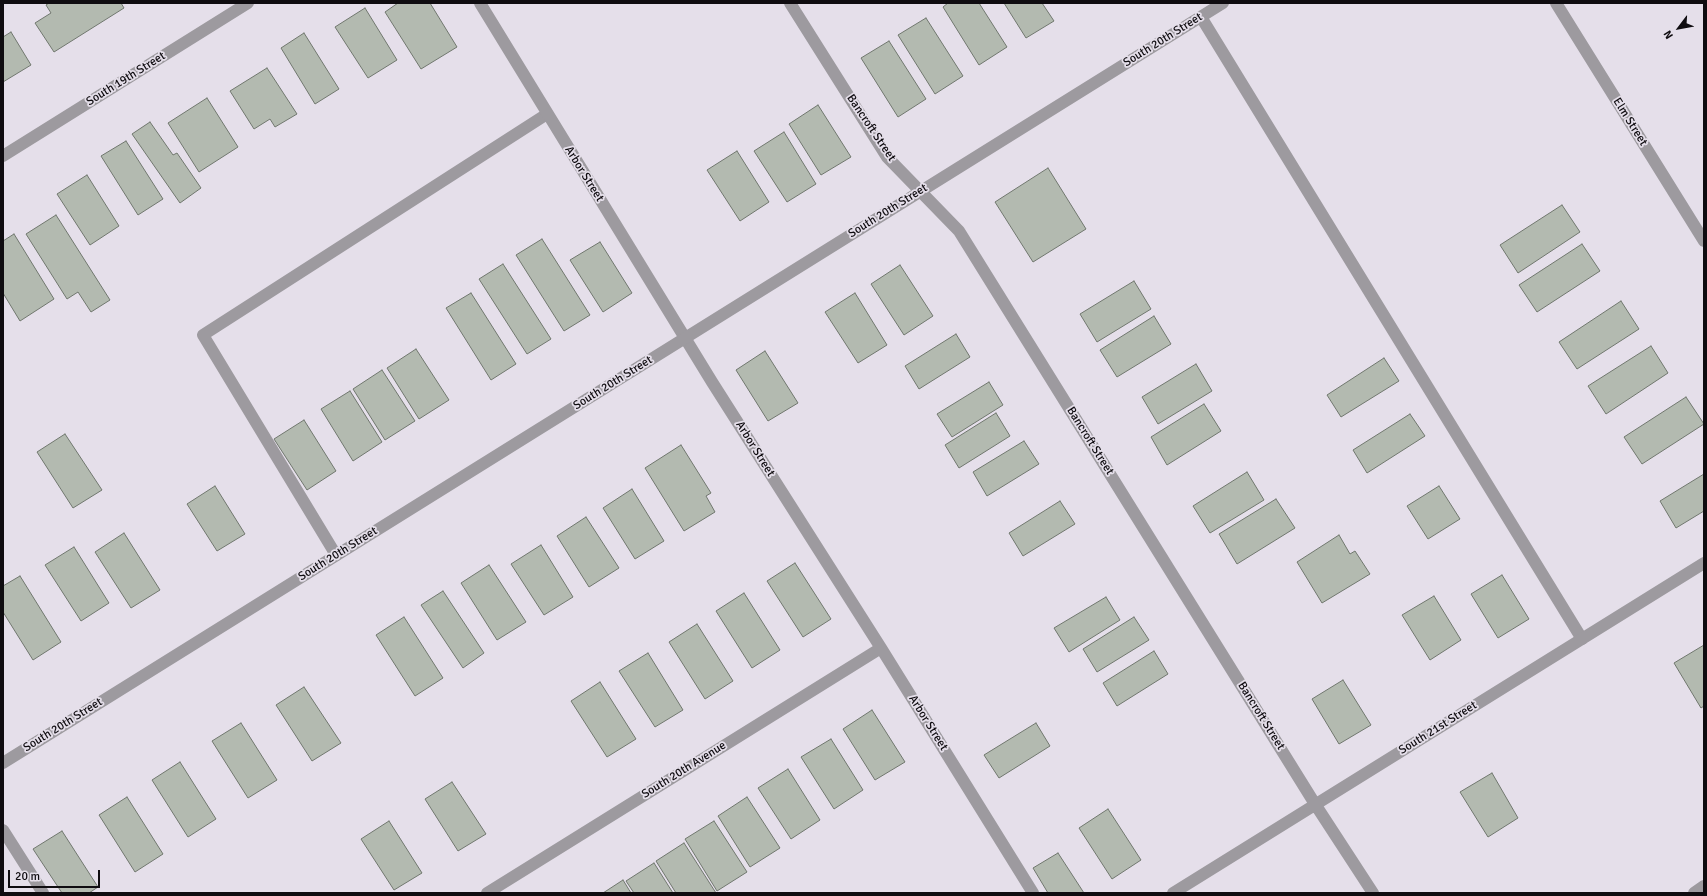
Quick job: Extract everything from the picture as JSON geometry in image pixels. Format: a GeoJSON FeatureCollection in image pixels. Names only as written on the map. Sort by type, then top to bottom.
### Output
{"type":"FeatureCollection","features":[{"type":"Feature","properties":{"kind":"street","name":"South 19th Street"},"geometry":{"type":"LineString","coordinates":[[3,156],[248,3]]}},
{"type":"Feature","properties":{"kind":"street","name":"Arbor Street"},"geometry":{"type":"LineString","coordinates":[[480,3],[547,114],[686,337],[712,382],[881,648],[1033,893]]}},
{"type":"Feature","properties":{"kind":"street","name":"Bancroft Street"},"geometry":{"type":"LineString","coordinates":[[790,3],[887,157],[959,231],[1315,804],[1373,893]]}},
{"type":"Feature","properties":{"kind":"street","name":"South 20th Street"},"geometry":{"type":"LineString","coordinates":[[3,763],[1223,3]]}},
{"type":"Feature","properties":{"kind":"street","name":"Elm Street"},"geometry":{"type":"LineString","coordinates":[[1556,3],[1704,241]]}},
{"type":"Feature","properties":{"kind":"street"},"geometry":{"type":"LineString","coordinates":[[1201,17],[1582,639]]}},
{"type":"Feature","properties":{"kind":"street"},"geometry":{"type":"LineString","coordinates":[[336,556],[203,335],[547,114]]}},
{"type":"Feature","properties":{"kind":"street","name":"South 21st Street"},"geometry":{"type":"LineString","coordinates":[[1173,893],[1704,563]]}},
{"type":"Feature","properties":{"kind":"street","name":"South 20th Avenue"},"geometry":{"type":"LineString","coordinates":[[487,893],[881,648]]}},
{"type":"Feature","properties":{"kind":"street"},"geometry":{"type":"LineString","coordinates":[[3,830],[43,893]]}},
{"type":"Feature","properties":{"kind":"street"},"geometry":{"type":"LineString","coordinates":[[1694,893],[1704,886]]}},
{"type":"Feature","properties":{"kind":"building"},"geometry":{"type":"Polygon","coordinates":[[[49,3],[121,3],[124,8],[54,52],[35,23],[51,13],[46,5],[49,3]]]}},
{"type":"Feature","properties":{"kind":"building"},"geometry":{"type":"Polygon","coordinates":[[[398,3],[430,3],[457,47],[421,69],[385,12],[398,3]]]}},
{"type":"Feature","properties":{"kind":"building"},"geometry":{"type":"Polygon","coordinates":[[[948,3],[979,3],[1007,47],[979,65],[943,7],[948,3]]]}},
{"type":"Feature","properties":{"kind":"building"},"geometry":{"type":"Polygon","coordinates":[[[1004,3],[1042,3],[1054,21],[1026,38],[1004,3]]]}},
{"type":"Feature","properties":{"kind":"building"},"geometry":{"type":"Polygon","coordinates":[[[365,8],[397,60],[368,78],[335,27],[365,8]]]}},
{"type":"Feature","properties":{"kind":"building"},"geometry":{"type":"Polygon","coordinates":[[[926,18],[963,76],[935,94],[898,35],[926,18]]]}},
{"type":"Feature","properties":{"kind":"building"},"geometry":{"type":"Polygon","coordinates":[[[11,32],[31,65],[3,82],[3,37],[11,32]]]}},
{"type":"Feature","properties":{"kind":"building"},"geometry":{"type":"Polygon","coordinates":[[[304,33],[339,89],[315,104],[281,48],[304,33]]]}},
{"type":"Feature","properties":{"kind":"building"},"geometry":{"type":"Polygon","coordinates":[[[889,41],[926,99],[898,117],[861,58],[889,41]]]}},
{"type":"Feature","properties":{"kind":"building"},"geometry":{"type":"Polygon","coordinates":[[[267,68],[297,114],[275,127],[270,119],[254,129],[230,91],[267,68]]]}},
{"type":"Feature","properties":{"kind":"building"},"geometry":{"type":"Polygon","coordinates":[[[207,98],[238,147],[199,172],[168,123],[207,98]]]}},
{"type":"Feature","properties":{"kind":"building"},"geometry":{"type":"Polygon","coordinates":[[[818,105],[851,157],[821,175],[789,124],[818,105]]]}},
{"type":"Feature","properties":{"kind":"building"},"geometry":{"type":"Polygon","coordinates":[[[150,122],[173,155],[177,153],[201,188],[180,203],[132,134],[150,122]]]}},
{"type":"Feature","properties":{"kind":"building"},"geometry":{"type":"Polygon","coordinates":[[[784,132],[816,184],[787,202],[754,151],[784,132]]]}},
{"type":"Feature","properties":{"kind":"building"},"geometry":{"type":"Polygon","coordinates":[[[126,141],[163,199],[138,215],[101,156],[126,141]]]}},
{"type":"Feature","properties":{"kind":"building"},"geometry":{"type":"Polygon","coordinates":[[[737,151],[769,202],[740,221],[707,170],[737,151]]]}},
{"type":"Feature","properties":{"kind":"building"},"geometry":{"type":"Polygon","coordinates":[[[1048,168],[1086,229],[1033,262],[995,202],[1048,168]]]}},
{"type":"Feature","properties":{"kind":"building"},"geometry":{"type":"Polygon","coordinates":[[[87,175],[119,226],[90,245],[57,194],[87,175]]]}},
{"type":"Feature","properties":{"kind":"building"},"geometry":{"type":"Polygon","coordinates":[[[1562,205],[1580,232],[1518,273],[1500,245],[1562,205]]]}},
{"type":"Feature","properties":{"kind":"building"},"geometry":{"type":"Polygon","coordinates":[[[56,215],[110,300],[91,312],[78,292],[67,299],[26,234],[56,215]]]}},
{"type":"Feature","properties":{"kind":"building"},"geometry":{"type":"Polygon","coordinates":[[[14,234],[54,299],[20,321],[3,293],[3,241],[14,234]]]}},
{"type":"Feature","properties":{"kind":"building"},"geometry":{"type":"Polygon","coordinates":[[[542,239],[590,315],[564,331],[516,255],[542,239]]]}},
{"type":"Feature","properties":{"kind":"building"},"geometry":{"type":"Polygon","coordinates":[[[600,242],[632,293],[603,312],[570,260],[600,242]]]}},
{"type":"Feature","properties":{"kind":"building"},"geometry":{"type":"Polygon","coordinates":[[[1582,244],[1600,271],[1537,312],[1519,285],[1582,244]]]}},
{"type":"Feature","properties":{"kind":"building"},"geometry":{"type":"Polygon","coordinates":[[[503,264],[551,339],[527,354],[479,279],[503,264]]]}},
{"type":"Feature","properties":{"kind":"building"},"geometry":{"type":"Polygon","coordinates":[[[900,265],[933,316],[904,335],[871,284],[900,265]]]}},
{"type":"Feature","properties":{"kind":"building"},"geometry":{"type":"Polygon","coordinates":[[[1134,281],[1151,309],[1097,342],[1080,314],[1134,281]]]}},
{"type":"Feature","properties":{"kind":"building"},"geometry":{"type":"Polygon","coordinates":[[[471,293],[516,364],[491,380],[446,308],[471,293]]]}},
{"type":"Feature","properties":{"kind":"building"},"geometry":{"type":"Polygon","coordinates":[[[855,293],[887,345],[858,363],[825,312],[855,293]]]}},
{"type":"Feature","properties":{"kind":"building"},"geometry":{"type":"Polygon","coordinates":[[[1621,301],[1639,329],[1577,369],[1559,342],[1621,301]]]}},
{"type":"Feature","properties":{"kind":"building"},"geometry":{"type":"Polygon","coordinates":[[[1154,316],[1171,344],[1117,377],[1100,350],[1154,316]]]}},
{"type":"Feature","properties":{"kind":"building"},"geometry":{"type":"Polygon","coordinates":[[[956,334],[970,357],[919,389],[905,366],[956,334]]]}},
{"type":"Feature","properties":{"kind":"building"},"geometry":{"type":"Polygon","coordinates":[[[1651,346],[1668,373],[1606,414],[1588,386],[1651,346]]]}},
{"type":"Feature","properties":{"kind":"building"},"geometry":{"type":"Polygon","coordinates":[[[416,349],[449,400],[419,419],[387,368],[416,349]]]}},
{"type":"Feature","properties":{"kind":"building"},"geometry":{"type":"Polygon","coordinates":[[[765,351],[798,403],[768,421],[736,370],[765,351]]]}},
{"type":"Feature","properties":{"kind":"building"},"geometry":{"type":"Polygon","coordinates":[[[1384,358],[1399,381],[1341,417],[1327,395],[1384,358]]]}},
{"type":"Feature","properties":{"kind":"building"},"geometry":{"type":"Polygon","coordinates":[[[1196,364],[1212,391],[1158,424],[1142,397],[1196,364]]]}},
{"type":"Feature","properties":{"kind":"building"},"geometry":{"type":"Polygon","coordinates":[[[382,370],[415,421],[385,440],[353,389],[382,370]]]}},
{"type":"Feature","properties":{"kind":"building"},"geometry":{"type":"Polygon","coordinates":[[[989,382],[1003,405],[952,437],[937,414],[989,382]]]}},
{"type":"Feature","properties":{"kind":"building"},"geometry":{"type":"Polygon","coordinates":[[[350,391],[382,442],[353,461],[321,409],[350,391]]]}},
{"type":"Feature","properties":{"kind":"building"},"geometry":{"type":"Polygon","coordinates":[[[1686,397],[1704,424],[1642,464],[1624,437],[1686,397]]]}},
{"type":"Feature","properties":{"kind":"building"},"geometry":{"type":"Polygon","coordinates":[[[1204,404],[1221,431],[1167,465],[1151,437],[1204,404]]]}},
{"type":"Feature","properties":{"kind":"building"},"geometry":{"type":"Polygon","coordinates":[[[996,413],[1010,436],[959,468],[945,445],[996,413]]]}},
{"type":"Feature","properties":{"kind":"building"},"geometry":{"type":"Polygon","coordinates":[[[1410,414],[1425,436],[1367,473],[1353,450],[1410,414]]]}},
{"type":"Feature","properties":{"kind":"building"},"geometry":{"type":"Polygon","coordinates":[[[304,420],[336,471],[307,490],[274,439],[304,420]]]}},
{"type":"Feature","properties":{"kind":"building"},"geometry":{"type":"Polygon","coordinates":[[[65,434],[102,490],[73,508],[37,452],[65,434]]]}},
{"type":"Feature","properties":{"kind":"building"},"geometry":{"type":"Polygon","coordinates":[[[1024,441],[1039,464],[987,496],[973,472],[1024,441]]]}},
{"type":"Feature","properties":{"kind":"building"},"geometry":{"type":"Polygon","coordinates":[[[681,445],[711,493],[706,496],[715,512],[684,531],[645,468],[681,445]]]}},
{"type":"Feature","properties":{"kind":"building"},"geometry":{"type":"Polygon","coordinates":[[[1247,472],[1264,500],[1210,533],[1193,506],[1247,472]]]}},
{"type":"Feature","properties":{"kind":"building"},"geometry":{"type":"Polygon","coordinates":[[[1704,474],[1704,511],[1676,528],[1660,501],[1704,474]]]}},
{"type":"Feature","properties":{"kind":"building"},"geometry":{"type":"Polygon","coordinates":[[[215,486],[245,534],[217,551],[187,504],[215,486]]]}},
{"type":"Feature","properties":{"kind":"building"},"geometry":{"type":"Polygon","coordinates":[[[1439,486],[1460,519],[1428,539],[1407,506],[1439,486]]]}},
{"type":"Feature","properties":{"kind":"building"},"geometry":{"type":"Polygon","coordinates":[[[632,489],[664,541],[635,559],[603,508],[632,489]]]}},
{"type":"Feature","properties":{"kind":"building"},"geometry":{"type":"Polygon","coordinates":[[[1276,499],[1295,528],[1237,564],[1219,534],[1276,499]]]}},
{"type":"Feature","properties":{"kind":"building"},"geometry":{"type":"Polygon","coordinates":[[[1060,501],[1075,524],[1023,556],[1009,533],[1060,501]]]}},
{"type":"Feature","properties":{"kind":"building"},"geometry":{"type":"Polygon","coordinates":[[[586,517],[619,568],[589,587],[557,536],[586,517]]]}},
{"type":"Feature","properties":{"kind":"building"},"geometry":{"type":"Polygon","coordinates":[[[124,533],[160,590],[131,608],[95,552],[124,533]]]}},
{"type":"Feature","properties":{"kind":"building"},"geometry":{"type":"Polygon","coordinates":[[[1339,535],[1350,554],[1355,551],[1370,574],[1322,603],[1297,562],[1339,535]]]}},
{"type":"Feature","properties":{"kind":"building"},"geometry":{"type":"Polygon","coordinates":[[[541,545],[573,597],[544,615],[511,564],[541,545]]]}},
{"type":"Feature","properties":{"kind":"building"},"geometry":{"type":"Polygon","coordinates":[[[74,547],[109,603],[81,621],[45,565],[74,547]]]}},
{"type":"Feature","properties":{"kind":"building"},"geometry":{"type":"Polygon","coordinates":[[[795,563],[831,619],[803,637],[767,581],[795,563]]]}},
{"type":"Feature","properties":{"kind":"building"},"geometry":{"type":"Polygon","coordinates":[[[489,565],[526,622],[497,640],[461,583],[489,565]]]}},
{"type":"Feature","properties":{"kind":"building"},"geometry":{"type":"Polygon","coordinates":[[[1502,575],[1529,619],[1498,638],[1471,594],[1502,575]]]}},
{"type":"Feature","properties":{"kind":"building"},"geometry":{"type":"Polygon","coordinates":[[[20,576],[61,642],[33,660],[3,612],[3,586],[20,576]]]}},
{"type":"Feature","properties":{"kind":"building"},"geometry":{"type":"Polygon","coordinates":[[[443,591],[484,653],[463,668],[421,605],[443,591]]]}},
{"type":"Feature","properties":{"kind":"building"},"geometry":{"type":"Polygon","coordinates":[[[744,593],[780,650],[752,668],[716,611],[744,593]]]}},
{"type":"Feature","properties":{"kind":"building"},"geometry":{"type":"Polygon","coordinates":[[[1434,596],[1461,640],[1430,660],[1402,615],[1434,596]]]}},
{"type":"Feature","properties":{"kind":"building"},"geometry":{"type":"Polygon","coordinates":[[[1106,597],[1120,620],[1069,652],[1054,628],[1106,597]]]}},
{"type":"Feature","properties":{"kind":"building"},"geometry":{"type":"Polygon","coordinates":[[[404,617],[443,678],[415,696],[376,635],[404,617]]]}},
{"type":"Feature","properties":{"kind":"building"},"geometry":{"type":"Polygon","coordinates":[[[1134,617],[1149,640],[1097,672],[1083,649],[1134,617]]]}},
{"type":"Feature","properties":{"kind":"building"},"geometry":{"type":"Polygon","coordinates":[[[697,624],[733,681],[705,699],[669,642],[697,624]]]}},
{"type":"Feature","properties":{"kind":"building"},"geometry":{"type":"Polygon","coordinates":[[[1704,645],[1704,706],[1701,708],[1674,663],[1704,645]]]}},
{"type":"Feature","properties":{"kind":"building"},"geometry":{"type":"Polygon","coordinates":[[[1154,651],[1168,674],[1117,706],[1103,683],[1154,651]]]}},
{"type":"Feature","properties":{"kind":"building"},"geometry":{"type":"Polygon","coordinates":[[[648,653],[683,710],[655,727],[619,671],[648,653]]]}},
{"type":"Feature","properties":{"kind":"building"},"geometry":{"type":"Polygon","coordinates":[[[1343,680],[1371,725],[1339,744],[1312,699],[1343,680]]]}},
{"type":"Feature","properties":{"kind":"building"},"geometry":{"type":"Polygon","coordinates":[[[600,682],[636,739],[607,757],[571,701],[600,682]]]}},
{"type":"Feature","properties":{"kind":"building"},"geometry":{"type":"Polygon","coordinates":[[[304,687],[341,743],[312,761],[276,705],[304,687]]]}},
{"type":"Feature","properties":{"kind":"building"},"geometry":{"type":"Polygon","coordinates":[[[872,710],[905,762],[875,780],[843,729],[872,710]]]}},
{"type":"Feature","properties":{"kind":"building"},"geometry":{"type":"Polygon","coordinates":[[[241,723],[277,780],[248,798],[212,741],[241,723]]]}},
{"type":"Feature","properties":{"kind":"building"},"geometry":{"type":"Polygon","coordinates":[[[1036,723],[1050,746],[999,778],[984,755],[1036,723]]]}},
{"type":"Feature","properties":{"kind":"building"},"geometry":{"type":"Polygon","coordinates":[[[831,739],[863,790],[834,809],[801,757],[831,739]]]}},
{"type":"Feature","properties":{"kind":"building"},"geometry":{"type":"Polygon","coordinates":[[[180,762],[216,819],[188,837],[152,780],[180,762]]]}},
{"type":"Feature","properties":{"kind":"building"},"geometry":{"type":"Polygon","coordinates":[[[788,769],[820,820],[791,839],[758,788],[788,769]]]}},
{"type":"Feature","properties":{"kind":"building"},"geometry":{"type":"Polygon","coordinates":[[[1492,773],[1518,818],[1488,837],[1460,792],[1492,773]]]}},
{"type":"Feature","properties":{"kind":"building"},"geometry":{"type":"Polygon","coordinates":[[[452,782],[486,834],[458,851],[425,799],[452,782]]]}},
{"type":"Feature","properties":{"kind":"building"},"geometry":{"type":"Polygon","coordinates":[[[127,797],[163,854],[135,872],[99,815],[127,797]]]}},
{"type":"Feature","properties":{"kind":"building"},"geometry":{"type":"Polygon","coordinates":[[[747,797],[780,848],[750,867],[718,816],[747,797]]]}},
{"type":"Feature","properties":{"kind":"building"},"geometry":{"type":"Polygon","coordinates":[[[1108,809],[1141,860],[1112,879],[1079,828],[1108,809]]]}},
{"type":"Feature","properties":{"kind":"building"},"geometry":{"type":"Polygon","coordinates":[[[389,821],[422,873],[394,890],[361,839],[389,821]]]}},
{"type":"Feature","properties":{"kind":"building"},"geometry":{"type":"Polygon","coordinates":[[[714,821],[747,872],[717,891],[685,839],[714,821]]]}},
{"type":"Feature","properties":{"kind":"building"},"geometry":{"type":"Polygon","coordinates":[[[62,831],[98,887],[89,893],[62,893],[33,849],[62,831]]]}},
{"type":"Feature","properties":{"kind":"building"},"geometry":{"type":"Polygon","coordinates":[[[684,843],[716,893],[676,893],[656,861],[684,843]]]}},
{"type":"Feature","properties":{"kind":"building"},"geometry":{"type":"Polygon","coordinates":[[[1058,853],[1084,893],[1048,893],[1033,868],[1058,853]]]}},
{"type":"Feature","properties":{"kind":"building"},"geometry":{"type":"Polygon","coordinates":[[[654,863],[673,893],[634,893],[626,881],[654,863]]]}},
{"type":"Feature","properties":{"kind":"building"},"geometry":{"type":"Polygon","coordinates":[[[623,880],[631,893],[603,893],[623,880]]]}}]}
